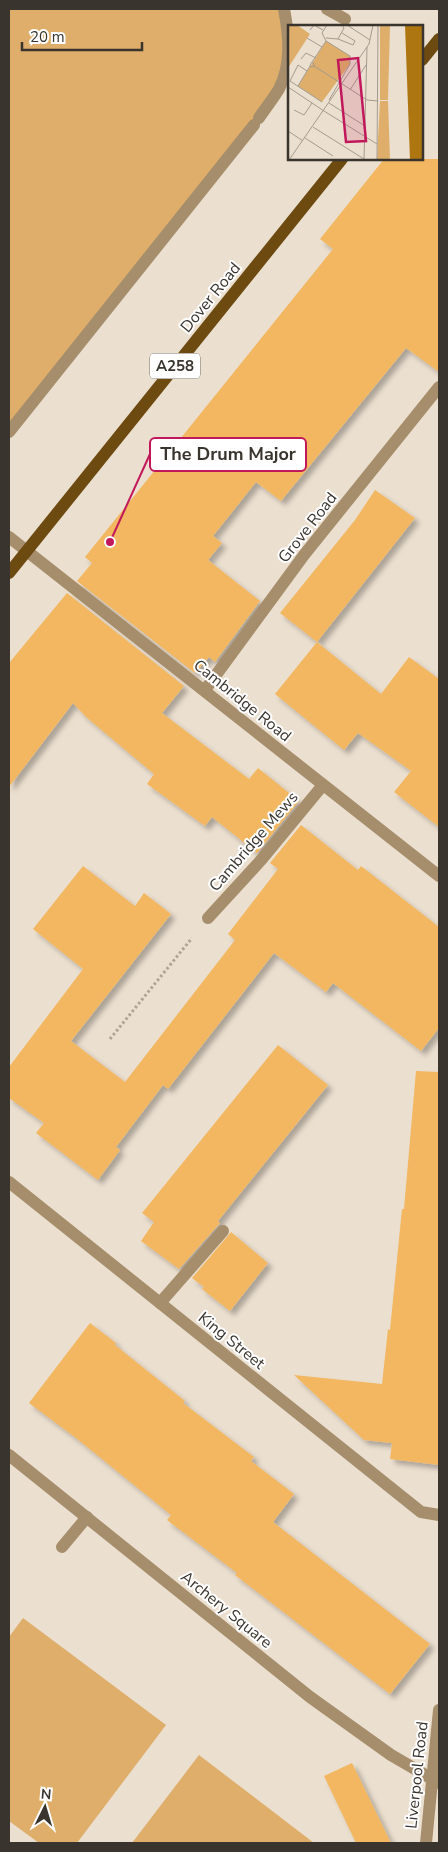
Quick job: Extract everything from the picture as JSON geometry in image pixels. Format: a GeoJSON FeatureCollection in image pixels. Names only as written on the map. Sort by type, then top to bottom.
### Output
{"type":"FeatureCollection","features":[{"type":"Feature","properties":{"kind":"main road"},"geometry":{"type":"LineString","coordinates":[[423,59],[439,39]]}},
{"type":"Feature","properties":{"kind":"main road","name":"Dover Road"},"geometry":{"type":"LineString","coordinates":[[9,573],[341,160]]}},
{"type":"Feature","properties":{"kind":"street"},"geometry":{"type":"LineString","coordinates":[[9,432],[256,122],[279,89],[288,62],[288,32],[284,9]]}},
{"type":"Feature","properties":{"kind":"street"},"geometry":{"type":"LineString","coordinates":[[327,9],[345,19]]}},
{"type":"Feature","properties":{"kind":"street","name":"Grove Road"},"geometry":{"type":"LineString","coordinates":[[205,690],[304,555],[439,387]]}},
{"type":"Feature","properties":{"kind":"street","name":"Cambridge Road"},"geometry":{"type":"LineString","coordinates":[[9,537],[439,876]]}},
{"type":"Feature","properties":{"kind":"street","name":"Cambridge Mews"},"geometry":{"type":"LineString","coordinates":[[208,918],[262,858],[323,785]]}},
{"type":"Feature","properties":{"kind":"street","name":"King Street"},"geometry":{"type":"LineString","coordinates":[[9,1182],[421,1512],[439,1515]]}},
{"type":"Feature","properties":{"kind":"street"},"geometry":{"type":"LineString","coordinates":[[160,1303],[223,1231]]}},
{"type":"Feature","properties":{"kind":"street","name":"Archery Square"},"geometry":{"type":"LineString","coordinates":[[9,1455],[310,1697],[391,1755],[436,1780]]}},
{"type":"Feature","properties":{"kind":"street"},"geometry":{"type":"LineString","coordinates":[[62,1547],[87,1517]]}},
{"type":"Feature","properties":{"kind":"street","name":"Liverpool Road"},"geometry":{"type":"LineString","coordinates":[[426,1843],[436,1780],[439,1710]]}},
{"type":"Feature","properties":{"kind":"path"},"geometry":{"type":"LineString","coordinates":[[110,1039],[208,918]]}},
{"type":"Feature","properties":{"kind":"shaded area"},"geometry":{"type":"Polygon","coordinates":[[[9,9],[284,9],[288,38],[279,89],[9,432],[9,9]]]}},
{"type":"Feature","properties":{"kind":"shaded area"},"geometry":{"type":"Polygon","coordinates":[[[23,1618],[166,1725],[77,1843],[39,1843],[9,1821],[9,1637],[23,1618]]]}},
{"type":"Feature","properties":{"kind":"shaded area"},"geometry":{"type":"Polygon","coordinates":[[[199,1755],[314,1843],[132,1843],[199,1755]]]}},
{"type":"Feature","properties":{"kind":"building"},"geometry":{"type":"Polygon","coordinates":[[[439,159],[439,372],[406,348],[281,501],[256,482],[213,536],[222,543],[208,560],[260,601],[215,662],[209,657],[195,673],[77,581],[92,563],[85,557],[333,249],[320,239],[383,160],[439,159]]]}},
{"type":"Feature","properties":{"kind":"building"},"geometry":{"type":"Polygon","coordinates":[[[375,490],[415,518],[317,642],[280,613],[355,520],[375,490]]]}},
{"type":"Feature","properties":{"kind":"building"},"geometry":{"type":"Polygon","coordinates":[[[67,593],[184,686],[162,713],[249,779],[258,768],[299,801],[257,853],[212,817],[205,826],[147,784],[154,774],[86,717],[73,703],[9,787],[9,663],[67,593]]]}},
{"type":"Feature","properties":{"kind":"building"},"geometry":{"type":"Polygon","coordinates":[[[317,642],[381,694],[409,657],[439,679],[439,827],[394,792],[411,771],[358,733],[344,750],[275,694],[317,642]]]}},
{"type":"Feature","properties":{"kind":"building"},"geometry":{"type":"Polygon","coordinates":[[[301,825],[358,870],[361,866],[439,927],[439,1028],[421,1051],[333,983],[326,992],[274,953],[168,1089],[163,1085],[116,1147],[120,1150],[98,1180],[36,1133],[44,1123],[9,1098],[9,1067],[83,969],[33,929],[83,866],[135,906],[144,893],[171,914],[71,1041],[125,1082],[235,940],[228,934],[278,869],[270,863],[301,825]]]}},
{"type":"Feature","properties":{"kind":"building"},"geometry":{"type":"Polygon","coordinates":[[[278,1045],[328,1085],[218,1221],[220,1223],[179,1269],[141,1241],[154,1222],[142,1213],[278,1045]]]}},
{"type":"Feature","properties":{"kind":"building"},"geometry":{"type":"Polygon","coordinates":[[[416,1071],[439,1072],[439,1465],[390,1459],[392,1443],[364,1440],[294,1375],[382,1384],[388,1329],[390,1330],[402,1209],[404,1209],[416,1071]]]}},
{"type":"Feature","properties":{"kind":"building"},"geometry":{"type":"Polygon","coordinates":[[[231,1232],[268,1263],[230,1311],[202,1289],[204,1287],[192,1278],[231,1232]]]}},
{"type":"Feature","properties":{"kind":"building"},"geometry":{"type":"Polygon","coordinates":[[[90,1323],[185,1401],[183,1403],[254,1457],[251,1461],[294,1494],[273,1522],[430,1644],[390,1694],[235,1575],[237,1573],[167,1520],[171,1515],[76,1438],[29,1403],[90,1323]]]}},
{"type":"Feature","properties":{"kind":"building"},"geometry":{"type":"Polygon","coordinates":[[[352,1763],[391,1843],[356,1843],[324,1776],[352,1763]]]}},
{"type":"Feature","properties":{"kind":"place","name":"The Drum Major"},"geometry":{"type":"Point","coordinates":[110,542]}}]}
